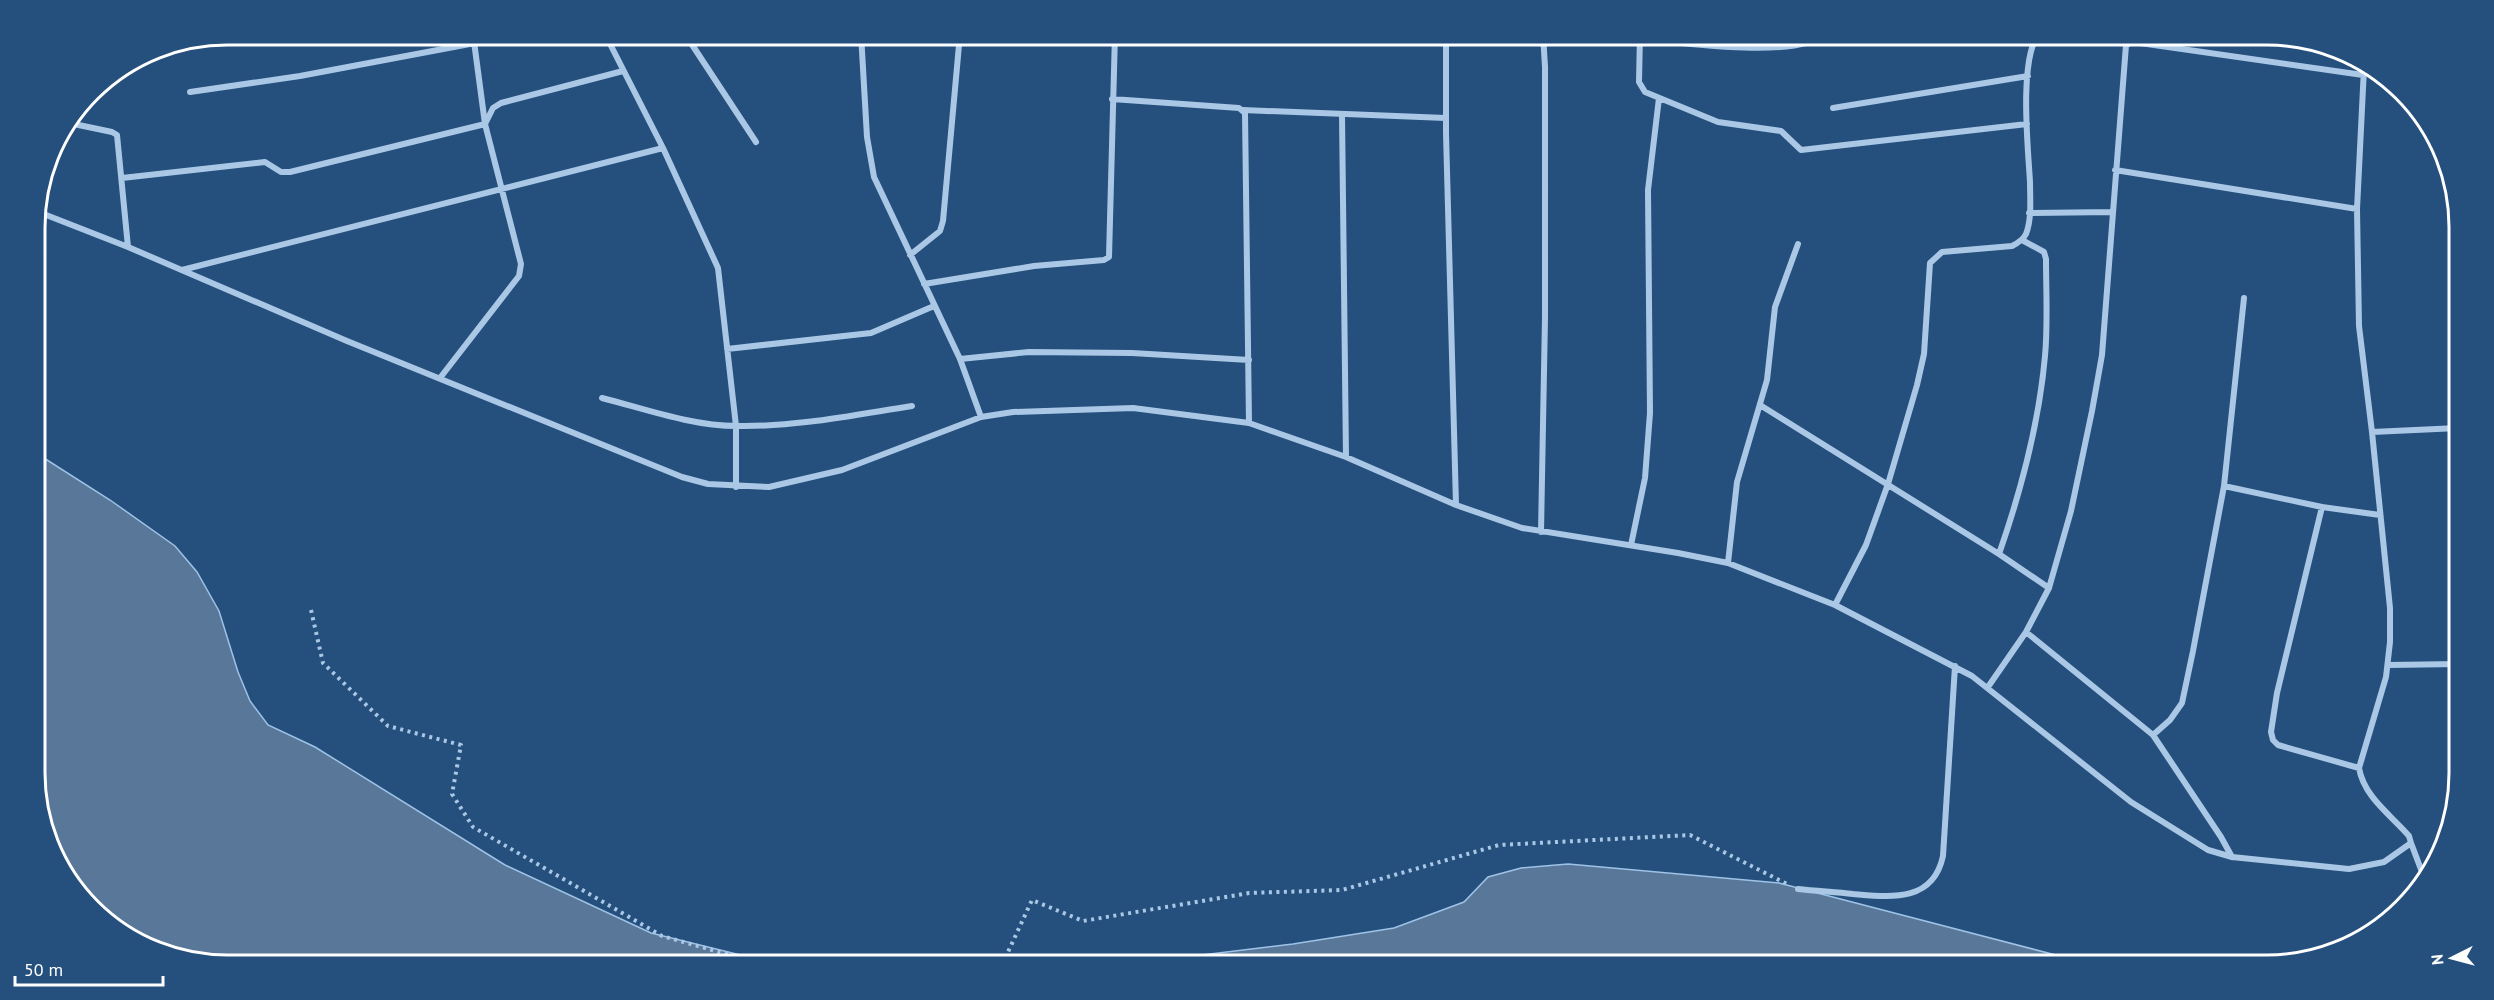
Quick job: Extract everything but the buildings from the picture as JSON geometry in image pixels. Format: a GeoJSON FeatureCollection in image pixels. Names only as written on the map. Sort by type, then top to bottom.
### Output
{"type":"FeatureCollection","features":[{"type":"Feature","properties":{"kind":"street"},"geometry":{"type":"LineString","coordinates":[[190,92],[300,76],[464,45]]}},
{"type":"Feature","properties":{"kind":"street"},"geometry":{"type":"LineString","coordinates":[[440,378],[519,276],[521,264],[485,124],[475,45]]}},
{"type":"Feature","properties":{"kind":"street"},"geometry":{"type":"LineString","coordinates":[[610,45],[663,147],[718,268],[736,426],[736,487]]}},
{"type":"Feature","properties":{"kind":"street"},"geometry":{"type":"LineString","coordinates":[[691,45],[756,142]]}},
{"type":"Feature","properties":{"kind":"street"},"geometry":{"type":"LineString","coordinates":[[862,45],[870,160],[877,184],[960,359],[981,417]]}},
{"type":"Feature","properties":{"kind":"street"},"geometry":{"type":"LineString","coordinates":[[910,255],[940,231],[943,221],[959,45]]}},
{"type":"Feature","properties":{"kind":"street"},"geometry":{"type":"LineString","coordinates":[[924,284],[1034,266],[1107,260],[1110,255],[1114,45]]}},
{"type":"Feature","properties":{"kind":"street"},"geometry":{"type":"LineString","coordinates":[[1446,45],[1456,505]]}},
{"type":"Feature","properties":{"kind":"street"},"geometry":{"type":"LineString","coordinates":[[1541,532],[1545,317],[1544,45]]}},
{"type":"Feature","properties":{"kind":"street"},"geometry":{"type":"LineString","coordinates":[[1640,45],[1641,87],[1645,92],[1718,123],[1781,130],[1801,150],[2027,124]]}},
{"type":"Feature","properties":{"kind":"street"},"geometry":{"type":"LineString","coordinates":[[1716,45],[1741,48],[1784,45]]}},
{"type":"Feature","properties":{"kind":"street"},"geometry":{"type":"LineString","coordinates":[[1835,605],[1866,545],[1888,484],[1917,385],[1924,354],[1930,263],[1942,252],[2012,246],[2022,240],[2026,233],[2029,213],[2028,76],[2030,53],[2033,45]]}},
{"type":"Feature","properties":{"kind":"street"},"geometry":{"type":"LineString","coordinates":[[1988,687],[2026,632],[2049,588],[2071,511],[2100,366],[2126,45]]}},
{"type":"Feature","properties":{"kind":"street"},"geometry":{"type":"LineString","coordinates":[[2156,45],[2360,71]]}},
{"type":"Feature","properties":{"kind":"street"},"geometry":{"type":"LineString","coordinates":[[122,178],[265,162],[281,172],[290,172],[485,124],[493,108],[501,102],[623,71]]}},
{"type":"Feature","properties":{"kind":"street"},"geometry":{"type":"LineString","coordinates":[[2364,74],[2357,209],[2359,326],[2390,608],[2388,665],[2359,768],[2361,781],[2368,791],[2409,836],[2421,868]]}},
{"type":"Feature","properties":{"kind":"street"},"geometry":{"type":"LineString","coordinates":[[1833,108],[2028,76]]}},
{"type":"Feature","properties":{"kind":"street"},"geometry":{"type":"LineString","coordinates":[[1631,545],[1645,478],[1650,413],[1648,190],[1659,98]]}},
{"type":"Feature","properties":{"kind":"street"},"geometry":{"type":"LineString","coordinates":[[1112,99],[1243,110],[1446,118]]}},
{"type":"Feature","properties":{"kind":"street"},"geometry":{"type":"LineString","coordinates":[[1243,110],[1246,118],[1245,203],[1249,423]]}},
{"type":"Feature","properties":{"kind":"street"},"geometry":{"type":"LineString","coordinates":[[1342,114],[1346,457]]}},
{"type":"Feature","properties":{"kind":"street"},"geometry":{"type":"LineString","coordinates":[[77,125],[117,135],[128,247]]}},
{"type":"Feature","properties":{"kind":"street"},"geometry":{"type":"LineString","coordinates":[[182,270],[663,147]]}},
{"type":"Feature","properties":{"kind":"street"},"geometry":{"type":"LineString","coordinates":[[2115,170],[2357,209]]}},
{"type":"Feature","properties":{"kind":"street"},"geometry":{"type":"LineString","coordinates":[[2029,213],[2112,212]]}},
{"type":"Feature","properties":{"kind":"street"},"geometry":{"type":"LineString","coordinates":[[45,215],[682,477],[708,484],[769,487],[842,470],[981,417],[1013,412],[1133,408],[1249,423],[1346,457],[1456,505],[1522,528],[1728,563],[1835,605],[1955,666],[1988,687],[2131,802],[2208,850],[2232,857],[2349,869],[2384,862],[2411,843]]}},
{"type":"Feature","properties":{"kind":"street"},"geometry":{"type":"LineString","coordinates":[[1999,554],[2011,521],[2034,429],[2045,356],[2046,260],[2043,252],[2022,240]]}},
{"type":"Feature","properties":{"kind":"street"},"geometry":{"type":"LineString","coordinates":[[1728,563],[1737,482],[1760,405],[1771,356],[1775,307],[1798,244]]}},
{"type":"Feature","properties":{"kind":"street"},"geometry":{"type":"LineString","coordinates":[[2153,735],[2170,720],[2182,703],[2224,486],[2244,298]]}},
{"type":"Feature","properties":{"kind":"street"},"geometry":{"type":"LineString","coordinates":[[727,349],[871,333],[934,306]]}},
{"type":"Feature","properties":{"kind":"street"},"geometry":{"type":"LineString","coordinates":[[960,359],[1029,352],[1132,353],[1249,360]]}},
{"type":"Feature","properties":{"kind":"street"},"geometry":{"type":"LineString","coordinates":[[602,398],[680,418],[736,426],[814,421],[912,406]]}},
{"type":"Feature","properties":{"kind":"street"},"geometry":{"type":"LineString","coordinates":[[1760,405],[1999,554],[2049,588]]}},
{"type":"Feature","properties":{"kind":"street"},"geometry":{"type":"LineString","coordinates":[[2372,432],[2449,428]]}},
{"type":"Feature","properties":{"kind":"street"},"geometry":{"type":"LineString","coordinates":[[2224,486],[2322,507],[2380,514]]}},
{"type":"Feature","properties":{"kind":"street"},"geometry":{"type":"LineString","coordinates":[[2322,507],[2277,693],[2271,732],[2273,740],[2278,744],[2359,768]]}},
{"type":"Feature","properties":{"kind":"street"},"geometry":{"type":"LineString","coordinates":[[2026,632],[2153,735],[2232,857]]}},
{"type":"Feature","properties":{"kind":"street"},"geometry":{"type":"LineString","coordinates":[[2388,665],[2449,664]]}},
{"type":"Feature","properties":{"kind":"street"},"geometry":{"type":"LineString","coordinates":[[1797,889],[1895,898],[1916,891],[1934,878],[1940,870],[1943,856],[1955,666]]}},
{"type":"Feature","properties":{"kind":"path"},"geometry":{"type":"LineString","coordinates":[[311,610],[323,663],[388,726],[461,745],[453,794],[473,826],[662,936],[730,955]]}},
{"type":"Feature","properties":{"kind":"path"},"geometry":{"type":"LineString","coordinates":[[1007,955],[1032,900],[1083,921],[1249,893],[1342,890],[1499,845],[1690,835],[1797,889]]}},
{"type":"Feature","properties":{"kind":"water"},"geometry":{"type":"Polygon","coordinates":[[[45,459],[110,500],[175,546],[197,572],[219,611],[238,672],[250,701],[268,725],[315,747],[505,865],[651,933],[740,955],[215,955],[191,952],[168,945],[126,924],[107,910],[76,874],[64,853],[48,809],[45,773],[45,459]]]}},
{"type":"Feature","properties":{"kind":"water"},"geometry":{"type":"Polygon","coordinates":[[[1568,864],[1779,883],[2056,955],[1202,955],[1394,928],[1464,902],[1488,877],[1521,868],[1568,864]]]}}]}
